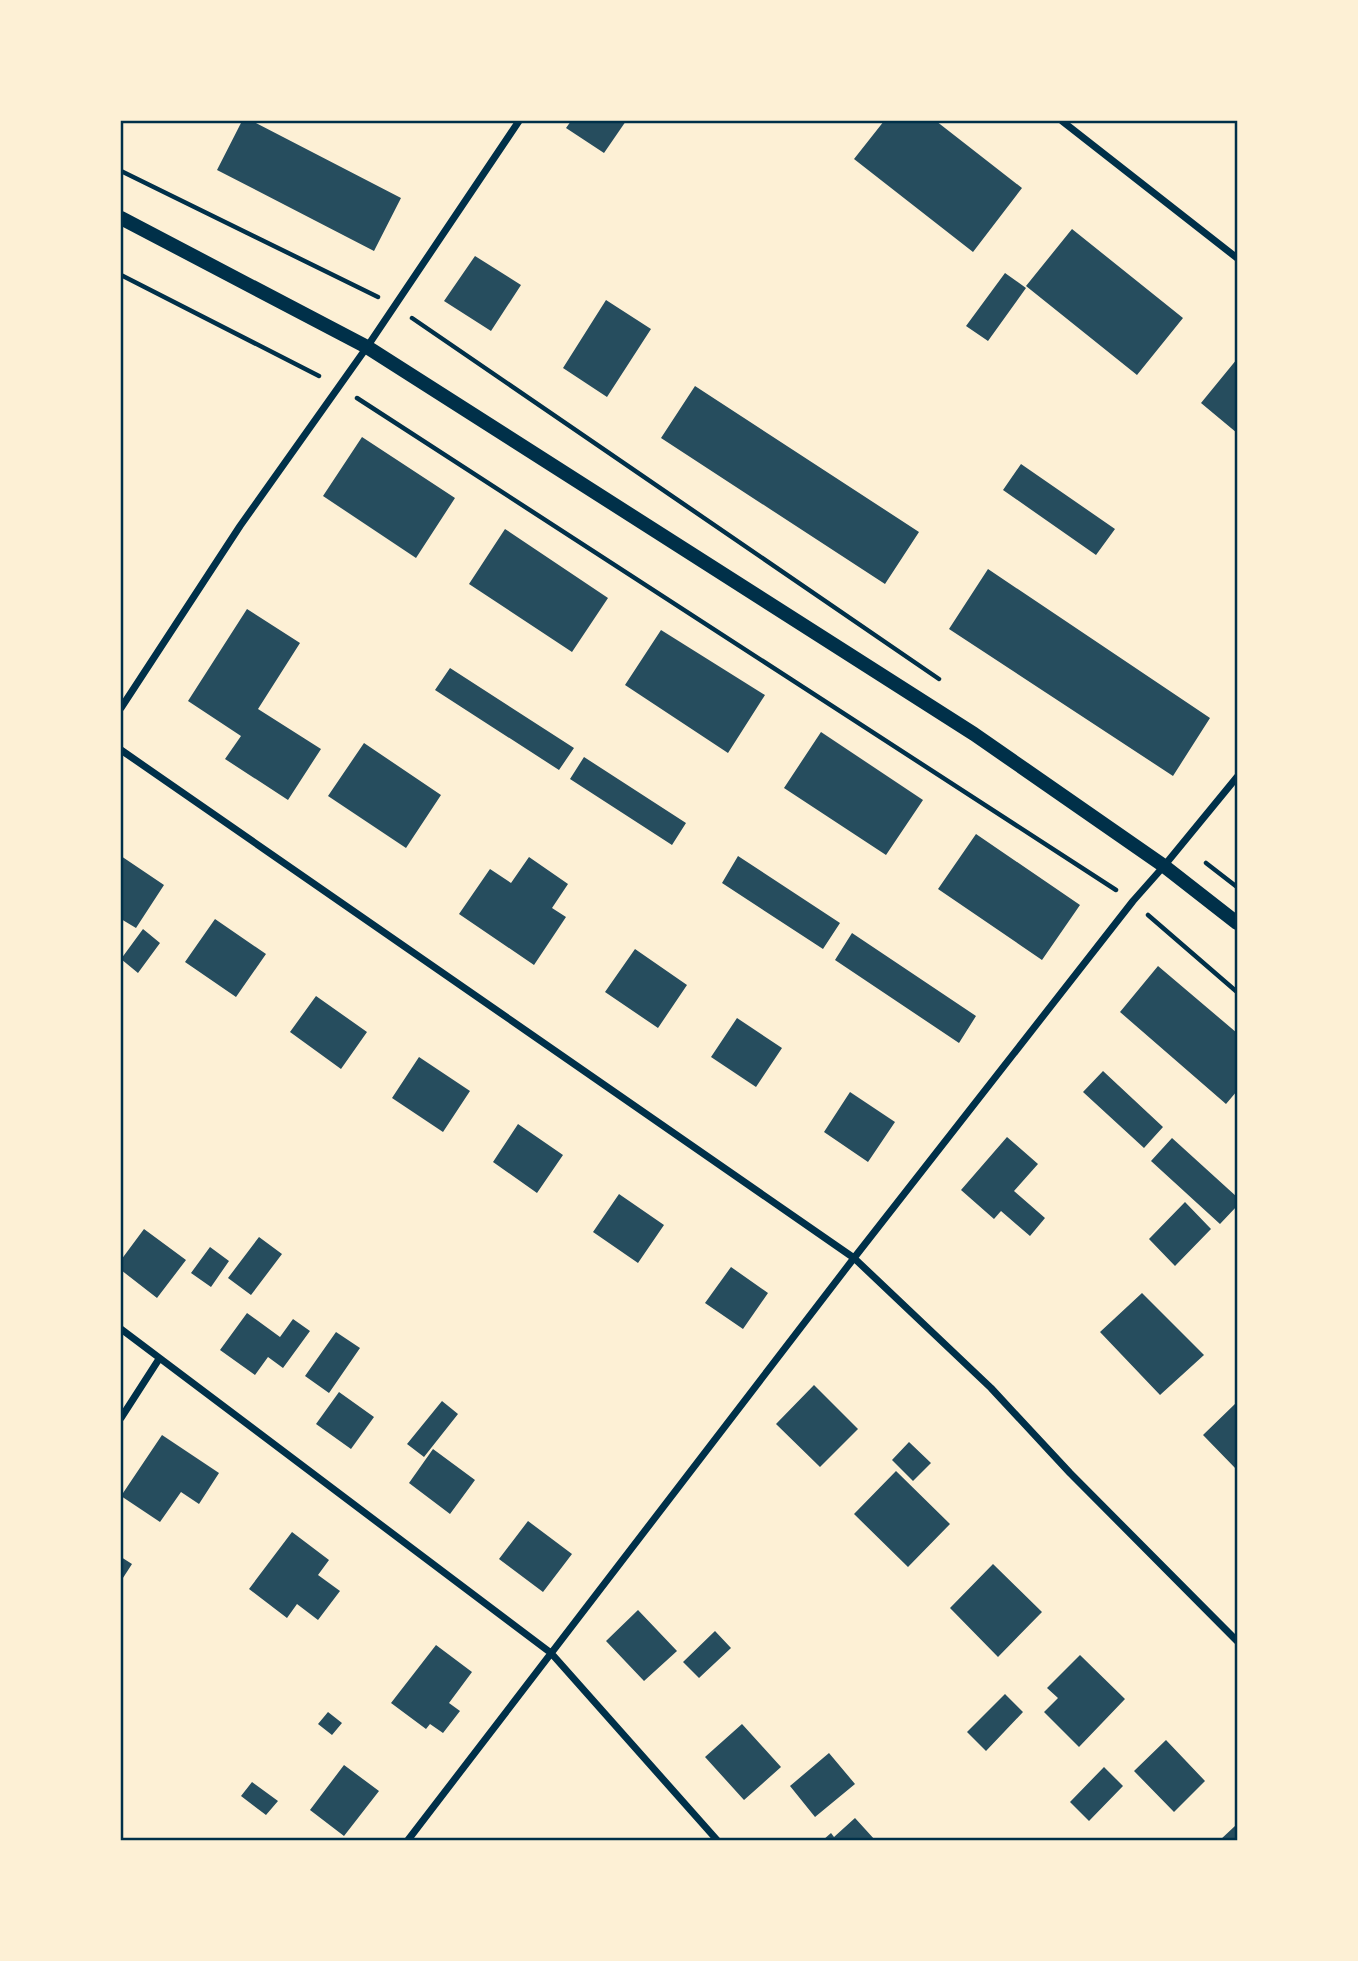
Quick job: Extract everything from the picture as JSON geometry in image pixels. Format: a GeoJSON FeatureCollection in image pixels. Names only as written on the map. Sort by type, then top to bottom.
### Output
{"type":"FeatureCollection","features":[{"type":"Feature","properties":{"kind":"main road"},"geometry":{"type":"LineString","coordinates":[[121,218],[367,347],[974,734],[1164,866],[1237,923]]}},
{"type":"Feature","properties":{"kind":"street"},"geometry":{"type":"LineString","coordinates":[[121,708],[240,526],[367,347],[519,121]]}},
{"type":"Feature","properties":{"kind":"street"},"geometry":{"type":"LineString","coordinates":[[1062,121],[1237,258]]}},
{"type":"Feature","properties":{"kind":"street"},"geometry":{"type":"LineString","coordinates":[[121,750],[854,1258],[991,1388],[1070,1473],[1237,1642]]}},
{"type":"Feature","properties":{"kind":"street"},"geometry":{"type":"LineString","coordinates":[[408,1840],[854,1258],[1132,901],[1182,845],[1237,776]]}},
{"type":"Feature","properties":{"kind":"street"},"geometry":{"type":"LineString","coordinates":[[121,1329],[551,1653],[717,1840]]}},
{"type":"Feature","properties":{"kind":"street"},"geometry":{"type":"LineString","coordinates":[[121,1418],[159,1359]]}},
{"type":"Feature","properties":{"kind":"path"},"geometry":{"type":"LineString","coordinates":[[121,171],[394,305],[942,681]]}},
{"type":"Feature","properties":{"kind":"path"},"geometry":{"type":"LineString","coordinates":[[121,275],[337,386],[1132,901],[1237,992]]}},
{"type":"Feature","properties":{"kind":"path"},"geometry":{"type":"LineString","coordinates":[[1182,845],[1237,887]]}},
{"type":"Feature","properties":{"kind":"building"},"geometry":{"type":"Polygon","coordinates":[[[242,121],[252,121],[401,198],[374,251],[217,170],[242,121]]]}},
{"type":"Feature","properties":{"kind":"building"},"geometry":{"type":"Polygon","coordinates":[[[571,121],[626,121],[604,153],[566,128],[571,121]]]}},
{"type":"Feature","properties":{"kind":"building"},"geometry":{"type":"Polygon","coordinates":[[[884,121],[936,121],[1022,188],[973,252],[854,159],[884,121]]]}},
{"type":"Feature","properties":{"kind":"building"},"geometry":{"type":"Polygon","coordinates":[[[1072,229],[1183,318],[1137,375],[1026,286],[1072,229]]]}},
{"type":"Feature","properties":{"kind":"building"},"geometry":{"type":"Polygon","coordinates":[[[475,256],[521,285],[491,331],[444,301],[475,256]]]}},
{"type":"Feature","properties":{"kind":"building"},"geometry":{"type":"Polygon","coordinates":[[[1005,273],[1026,288],[988,341],[966,326],[1005,273]]]}},
{"type":"Feature","properties":{"kind":"building"},"geometry":{"type":"Polygon","coordinates":[[[606,300],[651,329],[607,397],[563,368],[606,300]]]}},
{"type":"Feature","properties":{"kind":"building"},"geometry":{"type":"Polygon","coordinates":[[[1237,359],[1237,433],[1201,403],[1237,359]]]}},
{"type":"Feature","properties":{"kind":"building"},"geometry":{"type":"Polygon","coordinates":[[[695,386],[919,532],[885,584],[661,438],[695,386]]]}},
{"type":"Feature","properties":{"kind":"building"},"geometry":{"type":"Polygon","coordinates":[[[362,437],[455,498],[416,558],[323,496],[362,437]]]}},
{"type":"Feature","properties":{"kind":"building"},"geometry":{"type":"Polygon","coordinates":[[[1021,464],[1115,529],[1096,555],[1003,490],[1021,464]]]}},
{"type":"Feature","properties":{"kind":"building"},"geometry":{"type":"Polygon","coordinates":[[[505,529],[608,598],[572,652],[469,584],[505,529]]]}},
{"type":"Feature","properties":{"kind":"building"},"geometry":{"type":"Polygon","coordinates":[[[988,569],[1210,718],[1173,776],[949,629],[988,569]]]}},
{"type":"Feature","properties":{"kind":"building"},"geometry":{"type":"Polygon","coordinates":[[[247,609],[300,643],[258,709],[321,749],[288,800],[225,759],[241,736],[188,701],[247,609]]]}},
{"type":"Feature","properties":{"kind":"building"},"geometry":{"type":"Polygon","coordinates":[[[661,630],[765,695],[728,753],[625,685],[661,630]]]}},
{"type":"Feature","properties":{"kind":"building"},"geometry":{"type":"Polygon","coordinates":[[[450,668],[574,748],[559,770],[435,690],[450,668]]]}},
{"type":"Feature","properties":{"kind":"building"},"geometry":{"type":"Polygon","coordinates":[[[821,732],[923,800],[886,855],[784,788],[821,732]]]}},
{"type":"Feature","properties":{"kind":"building"},"geometry":{"type":"Polygon","coordinates":[[[364,743],[441,795],[406,848],[328,796],[364,743]]]}},
{"type":"Feature","properties":{"kind":"building"},"geometry":{"type":"Polygon","coordinates":[[[584,757],[686,823],[672,845],[570,779],[584,757]]]}},
{"type":"Feature","properties":{"kind":"building"},"geometry":{"type":"Polygon","coordinates":[[[976,834],[1080,905],[1042,960],[938,889],[976,834]]]}},
{"type":"Feature","properties":{"kind":"building"},"geometry":{"type":"Polygon","coordinates":[[[121,856],[164,885],[136,928],[121,919],[121,856]]]}},
{"type":"Feature","properties":{"kind":"building"},"geometry":{"type":"Polygon","coordinates":[[[738,856],[840,923],[823,949],[722,883],[738,856]]]}},
{"type":"Feature","properties":{"kind":"building"},"geometry":{"type":"Polygon","coordinates":[[[529,857],[568,884],[552,908],[566,917],[534,965],[459,914],[490,869],[511,883],[529,857]]]}},
{"type":"Feature","properties":{"kind":"building"},"geometry":{"type":"Polygon","coordinates":[[[215,919],[266,954],[236,997],[185,962],[215,919]]]}},
{"type":"Feature","properties":{"kind":"building"},"geometry":{"type":"Polygon","coordinates":[[[143,929],[160,943],[138,973],[121,959],[143,929]]]}},
{"type":"Feature","properties":{"kind":"building"},"geometry":{"type":"Polygon","coordinates":[[[852,933],[976,1016],[959,1043],[835,960],[852,933]]]}},
{"type":"Feature","properties":{"kind":"building"},"geometry":{"type":"Polygon","coordinates":[[[635,949],[687,985],[658,1028],[605,992],[635,949]]]}},
{"type":"Feature","properties":{"kind":"building"},"geometry":{"type":"Polygon","coordinates":[[[1158,966],[1237,1033],[1237,1091],[1226,1104],[1120,1012],[1158,966]]]}},
{"type":"Feature","properties":{"kind":"building"},"geometry":{"type":"Polygon","coordinates":[[[316,996],[367,1032],[341,1069],[290,1032],[316,996]]]}},
{"type":"Feature","properties":{"kind":"building"},"geometry":{"type":"Polygon","coordinates":[[[737,1018],[782,1048],[756,1087],[711,1057],[737,1018]]]}},
{"type":"Feature","properties":{"kind":"building"},"geometry":{"type":"Polygon","coordinates":[[[419,1057],[470,1091],[443,1132],[392,1098],[419,1057]]]}},
{"type":"Feature","properties":{"kind":"building"},"geometry":{"type":"Polygon","coordinates":[[[1103,1071],[1163,1127],[1144,1148],[1083,1092],[1103,1071]]]}},
{"type":"Feature","properties":{"kind":"building"},"geometry":{"type":"Polygon","coordinates":[[[850,1092],[895,1122],[868,1162],[824,1132],[850,1092]]]}},
{"type":"Feature","properties":{"kind":"building"},"geometry":{"type":"Polygon","coordinates":[[[518,1124],[563,1155],[537,1193],[493,1162],[518,1124]]]}},
{"type":"Feature","properties":{"kind":"building"},"geometry":{"type":"Polygon","coordinates":[[[1007,1137],[1038,1164],[1014,1191],[1045,1218],[1030,1236],[1001,1211],[994,1219],[961,1190],[1007,1137]]]}},
{"type":"Feature","properties":{"kind":"building"},"geometry":{"type":"Polygon","coordinates":[[[1172,1138],[1237,1197],[1237,1206],[1220,1224],[1151,1161],[1172,1138]]]}},
{"type":"Feature","properties":{"kind":"building"},"geometry":{"type":"Polygon","coordinates":[[[619,1194],[664,1225],[638,1263],[593,1232],[619,1194]]]}},
{"type":"Feature","properties":{"kind":"building"},"geometry":{"type":"Polygon","coordinates":[[[1185,1202],[1211,1229],[1175,1266],[1149,1239],[1185,1202]]]}},
{"type":"Feature","properties":{"kind":"building"},"geometry":{"type":"Polygon","coordinates":[[[144,1229],[186,1260],[157,1298],[121,1270],[121,1260],[144,1229]]]}},
{"type":"Feature","properties":{"kind":"building"},"geometry":{"type":"Polygon","coordinates":[[[259,1237],[282,1254],[251,1295],[228,1278],[259,1237]]]}},
{"type":"Feature","properties":{"kind":"building"},"geometry":{"type":"Polygon","coordinates":[[[210,1247],[229,1261],[211,1287],[191,1273],[210,1247]]]}},
{"type":"Feature","properties":{"kind":"building"},"geometry":{"type":"Polygon","coordinates":[[[731,1267],[768,1293],[743,1329],[705,1303],[731,1267]]]}},
{"type":"Feature","properties":{"kind":"building"},"geometry":{"type":"Polygon","coordinates":[[[1142,1293],[1204,1355],[1160,1395],[1100,1332],[1142,1293]]]}},
{"type":"Feature","properties":{"kind":"building"},"geometry":{"type":"Polygon","coordinates":[[[247,1313],[280,1337],[293,1319],[310,1331],[283,1368],[268,1357],[255,1375],[220,1350],[247,1313]]]}},
{"type":"Feature","properties":{"kind":"building"},"geometry":{"type":"Polygon","coordinates":[[[336,1332],[360,1348],[329,1393],[305,1376],[336,1332]]]}},
{"type":"Feature","properties":{"kind":"building"},"geometry":{"type":"Polygon","coordinates":[[[814,1385],[858,1429],[820,1467],[776,1424],[814,1385]]]}},
{"type":"Feature","properties":{"kind":"building"},"geometry":{"type":"Polygon","coordinates":[[[339,1392],[374,1417],[351,1449],[316,1424],[339,1392]]]}},
{"type":"Feature","properties":{"kind":"building"},"geometry":{"type":"Polygon","coordinates":[[[442,1401],[458,1414],[424,1457],[407,1444],[442,1401]]]}},
{"type":"Feature","properties":{"kind":"building"},"geometry":{"type":"Polygon","coordinates":[[[1237,1402],[1237,1470],[1203,1435],[1237,1402]]]}},
{"type":"Feature","properties":{"kind":"building"},"geometry":{"type":"Polygon","coordinates":[[[162,1435],[219,1473],[199,1504],[181,1492],[160,1522],[121,1496],[162,1435]]]}},
{"type":"Feature","properties":{"kind":"building"},"geometry":{"type":"Polygon","coordinates":[[[909,1442],[931,1463],[913,1481],[892,1460],[909,1442]]]}},
{"type":"Feature","properties":{"kind":"building"},"geometry":{"type":"Polygon","coordinates":[[[433,1449],[475,1480],[450,1514],[409,1483],[433,1449]]]}},
{"type":"Feature","properties":{"kind":"building"},"geometry":{"type":"Polygon","coordinates":[[[896,1471],[950,1524],[908,1567],[854,1514],[896,1471]]]}},
{"type":"Feature","properties":{"kind":"building"},"geometry":{"type":"Polygon","coordinates":[[[528,1521],[572,1554],[543,1592],[499,1559],[528,1521]]]}},
{"type":"Feature","properties":{"kind":"building"},"geometry":{"type":"Polygon","coordinates":[[[292,1532],[329,1560],[318,1575],[340,1591],[318,1620],[297,1604],[287,1618],[249,1589],[292,1532]]]}},
{"type":"Feature","properties":{"kind":"building"},"geometry":{"type":"Polygon","coordinates":[[[121,1557],[132,1564],[121,1581],[121,1557]]]}},
{"type":"Feature","properties":{"kind":"building"},"geometry":{"type":"Polygon","coordinates":[[[993,1564],[1042,1612],[998,1657],[950,1608],[993,1564]]]}},
{"type":"Feature","properties":{"kind":"building"},"geometry":{"type":"Polygon","coordinates":[[[638,1610],[677,1651],[644,1681],[606,1641],[638,1610]]]}},
{"type":"Feature","properties":{"kind":"building"},"geometry":{"type":"Polygon","coordinates":[[[715,1631],[731,1648],[699,1678],[683,1662],[715,1631]]]}},
{"type":"Feature","properties":{"kind":"building"},"geometry":{"type":"Polygon","coordinates":[[[436,1645],[472,1672],[449,1703],[460,1711],[443,1733],[430,1724],[426,1729],[391,1703],[436,1645]]]}},
{"type":"Feature","properties":{"kind":"building"},"geometry":{"type":"Polygon","coordinates":[[[1080,1655],[1125,1699],[1079,1747],[1044,1712],[1058,1698],[1047,1688],[1080,1655]]]}},
{"type":"Feature","properties":{"kind":"building"},"geometry":{"type":"Polygon","coordinates":[[[1005,1694],[1023,1712],[986,1751],[967,1732],[1005,1694]]]}},
{"type":"Feature","properties":{"kind":"building"},"geometry":{"type":"Polygon","coordinates":[[[328,1712],[342,1723],[332,1735],[318,1724],[328,1712]]]}},
{"type":"Feature","properties":{"kind":"building"},"geometry":{"type":"Polygon","coordinates":[[[742,1724],[781,1767],[744,1800],[705,1757],[742,1724]]]}},
{"type":"Feature","properties":{"kind":"building"},"geometry":{"type":"Polygon","coordinates":[[[1166,1740],[1205,1781],[1174,1812],[1134,1771],[1166,1740]]]}},
{"type":"Feature","properties":{"kind":"building"},"geometry":{"type":"Polygon","coordinates":[[[829,1753],[855,1784],[815,1817],[790,1786],[829,1753]]]}},
{"type":"Feature","properties":{"kind":"building"},"geometry":{"type":"Polygon","coordinates":[[[344,1765],[379,1791],[344,1836],[310,1810],[344,1765]]]}},
{"type":"Feature","properties":{"kind":"building"},"geometry":{"type":"Polygon","coordinates":[[[1104,1767],[1123,1786],[1089,1821],[1070,1802],[1104,1767]]]}},
{"type":"Feature","properties":{"kind":"building"},"geometry":{"type":"Polygon","coordinates":[[[252,1782],[278,1801],[266,1815],[241,1796],[252,1782]]]}},
{"type":"Feature","properties":{"kind":"building"},"geometry":{"type":"Polygon","coordinates":[[[855,1818],[875,1840],[823,1840],[831,1833],[834,1837],[855,1818]]]}},
{"type":"Feature","properties":{"kind":"building"},"geometry":{"type":"Polygon","coordinates":[[[1235,1826],[1237,1840],[1220,1840],[1235,1826]]]}}]}
